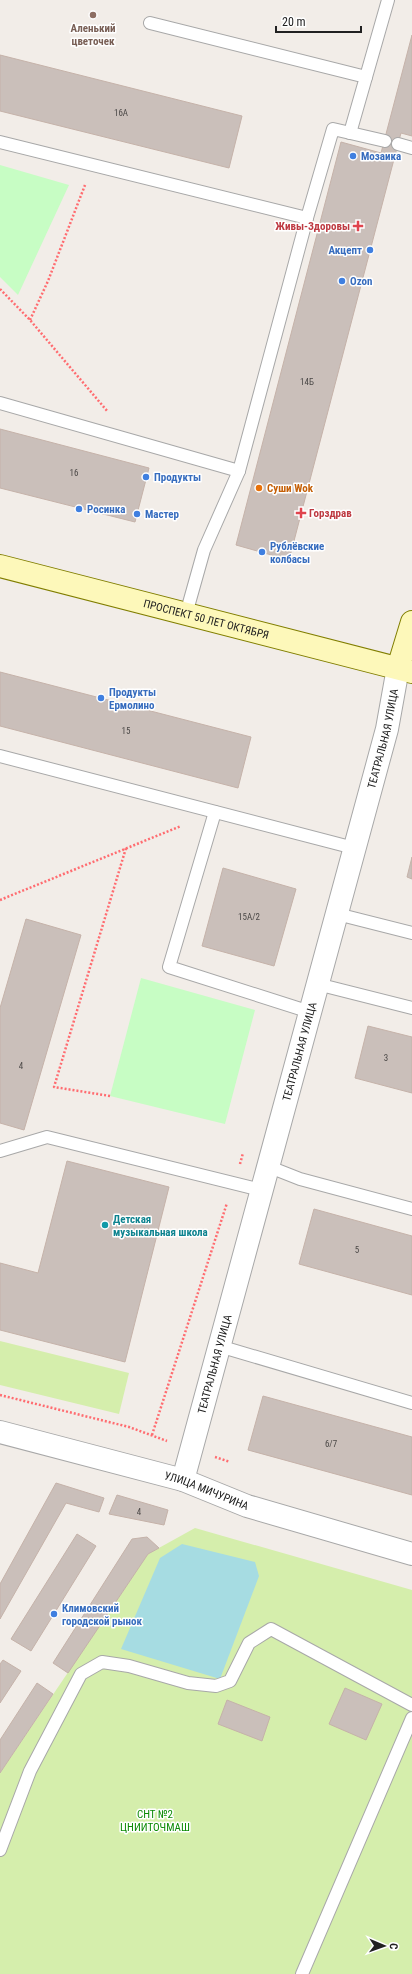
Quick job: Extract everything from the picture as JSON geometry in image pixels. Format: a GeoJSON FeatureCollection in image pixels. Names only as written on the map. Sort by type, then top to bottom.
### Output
{"type":"FeatureCollection","features":[{"type":"Feature","properties":{"kind":"main road","name":"ПРОСПЕКТ 50 ЛЕТ ОКТЯБРЯ"},"geometry":{"type":"LineString","coordinates":[[0,566],[405,670]]}},
{"type":"Feature","properties":{"kind":"main road","name":"ТЕАТРАЛЬНАЯ УЛИЦА"},"geometry":{"type":"LineString","coordinates":[[405,670],[412,622]]}},
{"type":"Feature","properties":{"kind":"street","name":"ТЕАТРАЛЬНАЯ УЛИЦА"},"geometry":{"type":"LineString","coordinates":[[183,1480],[190,1449],[354,848],[405,670]]}},
{"type":"Feature","properties":{"kind":"street","name":"УЛИЦА МИЧУРИНА"},"geometry":{"type":"LineString","coordinates":[[0,1432],[183,1480],[247,1506],[412,1554]]}},
{"type":"Feature","properties":{"kind":"lane"},"geometry":{"type":"LineString","coordinates":[[350,133],[388,0]]}},
{"type":"Feature","properties":{"kind":"lane"},"geometry":{"type":"LineString","coordinates":[[150,23],[366,77]]}},
{"type":"Feature","properties":{"kind":"lane"},"geometry":{"type":"LineString","coordinates":[[186,614],[204,550],[239,471],[307,218],[333,129],[384,141]]}},
{"type":"Feature","properties":{"kind":"lane"},"geometry":{"type":"LineString","coordinates":[[0,142],[307,218]]}},
{"type":"Feature","properties":{"kind":"lane"},"geometry":{"type":"LineString","coordinates":[[398,144],[412,148]]}},
{"type":"Feature","properties":{"kind":"lane"},"geometry":{"type":"LineString","coordinates":[[0,403],[239,471]]}},
{"type":"Feature","properties":{"kind":"lane"},"geometry":{"type":"LineString","coordinates":[[0,756],[354,848]]}},
{"type":"Feature","properties":{"kind":"lane"},"geometry":{"type":"LineString","coordinates":[[215,812],[170,967],[310,1012]]}},
{"type":"Feature","properties":{"kind":"lane"},"geometry":{"type":"LineString","coordinates":[[337,914],[412,933]]}},
{"type":"Feature","properties":{"kind":"lane"},"geometry":{"type":"LineString","coordinates":[[317,984],[412,1008]]}},
{"type":"Feature","properties":{"kind":"lane"},"geometry":{"type":"LineString","coordinates":[[0,1151],[47,1137],[261,1190]]}},
{"type":"Feature","properties":{"kind":"lane"},"geometry":{"type":"LineString","coordinates":[[267,1166],[300,1179],[412,1209]]}},
{"type":"Feature","properties":{"kind":"lane"},"geometry":{"type":"LineString","coordinates":[[219,1346],[412,1403]]}},
{"type":"Feature","properties":{"kind":"lane"},"geometry":{"type":"LineString","coordinates":[[0,1850],[30,1771],[80,1674],[102,1662],[129,1666],[188,1683],[216,1686],[230,1681],[249,1643],[271,1629],[412,1704]]}},
{"type":"Feature","properties":{"kind":"lane"},"geometry":{"type":"LineString","coordinates":[[302,1974],[412,1718]]}},
{"type":"Feature","properties":{"kind":"path"},"geometry":{"type":"LineString","coordinates":[[30,320],[80,200],[91,164]]}},
{"type":"Feature","properties":{"kind":"path"},"geometry":{"type":"LineString","coordinates":[[0,289],[30,320],[134,441]]}},
{"type":"Feature","properties":{"kind":"path"},"geometry":{"type":"LineString","coordinates":[[0,900],[215,812]]}},
{"type":"Feature","properties":{"kind":"path"},"geometry":{"type":"LineString","coordinates":[[110,1096],[54,1086],[126,848]]}},
{"type":"Feature","properties":{"kind":"path"},"geometry":{"type":"LineString","coordinates":[[152,1436],[245,1146]]}},
{"type":"Feature","properties":{"kind":"path"},"geometry":{"type":"LineString","coordinates":[[0,1396],[129,1427],[230,1462]]}},
{"type":"Feature","properties":{"kind":"green space"},"geometry":{"type":"Polygon","coordinates":[[[0,165],[69,185],[18,295],[0,277],[0,165]]]}},
{"type":"Feature","properties":{"kind":"green space"},"geometry":{"type":"Polygon","coordinates":[[[141,978],[255,1010],[225,1124],[110,1096],[141,978]]]}},
{"type":"Feature","properties":{"kind":"green space"},"geometry":{"type":"Polygon","coordinates":[[[0,1341],[129,1373],[119,1414],[0,1385],[0,1341]]]}},
{"type":"Feature","properties":{"kind":"green space","name":"СНТ №2 ЦНИИТОЧМАШ"},"geometry":{"type":"Polygon","coordinates":[[[195,1528],[412,1590],[412,1974],[0,1974],[0,1773],[148,1554],[195,1528]]]}},
{"type":"Feature","properties":{"kind":"water"},"geometry":{"type":"Polygon","coordinates":[[[182,1544],[255,1562],[259,1576],[220,1679],[121,1649],[160,1558],[182,1544]]]}},
{"type":"Feature","properties":{"kind":"building"},"geometry":{"type":"Polygon","coordinates":[[[412,35],[412,136],[401,133],[289,560],[236,545],[341,142],[381,153],[412,35]]]}},
{"type":"Feature","properties":{"kind":"building"},"geometry":{"type":"Polygon","coordinates":[[[0,55],[242,116],[229,168],[0,111],[0,55]]]}},
{"type":"Feature","properties":{"kind":"building"},"geometry":{"type":"Polygon","coordinates":[[[0,429],[149,468],[135,522],[0,488],[0,429]]]}},
{"type":"Feature","properties":{"kind":"building"},"geometry":{"type":"Polygon","coordinates":[[[0,672],[251,737],[238,788],[0,726],[0,672]]]}},
{"type":"Feature","properties":{"kind":"building"},"geometry":{"type":"Polygon","coordinates":[[[412,857],[412,879],[407,877],[412,857]]]}},
{"type":"Feature","properties":{"kind":"building"},"geometry":{"type":"Polygon","coordinates":[[[223,868],[296,889],[274,966],[202,946],[223,868]]]}},
{"type":"Feature","properties":{"kind":"building"},"geometry":{"type":"Polygon","coordinates":[[[26,919],[81,935],[24,1130],[0,1123],[0,1008],[26,919]]]}},
{"type":"Feature","properties":{"kind":"building"},"geometry":{"type":"Polygon","coordinates":[[[368,1026],[412,1037],[412,1093],[355,1078],[368,1026]]]}},
{"type":"Feature","properties":{"kind":"building","name":"Детская музыкальная школа"},"geometry":{"type":"Polygon","coordinates":[[[67,1161],[169,1187],[125,1362],[0,1330],[0,1263],[38,1273],[67,1161]]]}},
{"type":"Feature","properties":{"kind":"building"},"geometry":{"type":"Polygon","coordinates":[[[314,1209],[412,1236],[412,1295],[299,1264],[314,1209]]]}},
{"type":"Feature","properties":{"kind":"building"},"geometry":{"type":"Polygon","coordinates":[[[263,1396],[412,1437],[412,1495],[248,1450],[263,1396]]]}},
{"type":"Feature","properties":{"kind":"building"},"geometry":{"type":"Polygon","coordinates":[[[56,1483],[104,1498],[99,1512],[66,1503],[0,1619],[0,1584],[56,1483]]]}},
{"type":"Feature","properties":{"kind":"building"},"geometry":{"type":"Polygon","coordinates":[[[117,1495],[168,1510],[164,1525],[109,1514],[117,1495]]]}},
{"type":"Feature","properties":{"kind":"building"},"geometry":{"type":"Polygon","coordinates":[[[77,1534],[96,1546],[31,1651],[11,1639],[77,1534]]]}},
{"type":"Feature","properties":{"kind":"building"},"geometry":{"type":"Polygon","coordinates":[[[147,1537],[159,1548],[148,1554],[68,1673],[53,1663],[132,1539],[147,1537]]]}},
{"type":"Feature","properties":{"kind":"building"},"geometry":{"type":"Polygon","coordinates":[[[3,1660],[21,1671],[0,1703],[0,1664],[3,1660]]]}},
{"type":"Feature","properties":{"kind":"building"},"geometry":{"type":"Polygon","coordinates":[[[37,1683],[53,1694],[0,1773],[0,1740],[37,1683]]]}},
{"type":"Feature","properties":{"kind":"building"},"geometry":{"type":"Polygon","coordinates":[[[345,1688],[382,1704],[366,1740],[329,1724],[345,1688]]]}},
{"type":"Feature","properties":{"kind":"building"},"geometry":{"type":"Polygon","coordinates":[[[227,1700],[270,1717],[262,1741],[218,1724],[227,1700]]]}},
{"type":"Feature","properties":{"kind":"place","name":"Аленький цветочек"},"geometry":{"type":"Point","coordinates":[93,15]}},
{"type":"Feature","properties":{"kind":"place","name":"Мозаика"},"geometry":{"type":"Point","coordinates":[353,156]}},
{"type":"Feature","properties":{"kind":"place","name":"Живы-Здоровы"},"geometry":{"type":"Point","coordinates":[358,226]}},
{"type":"Feature","properties":{"kind":"place","name":"Акцепт"},"geometry":{"type":"Point","coordinates":[370,250]}},
{"type":"Feature","properties":{"kind":"place","name":"Ozon"},"geometry":{"type":"Point","coordinates":[342,281]}},
{"type":"Feature","properties":{"kind":"place","name":"Продукты"},"geometry":{"type":"Point","coordinates":[146,477]}},
{"type":"Feature","properties":{"kind":"place","name":"Суши Wok"},"geometry":{"type":"Point","coordinates":[259,488]}},
{"type":"Feature","properties":{"kind":"place","name":"Росинка"},"geometry":{"type":"Point","coordinates":[79,509]}},
{"type":"Feature","properties":{"kind":"place","name":"Горздрав"},"geometry":{"type":"Point","coordinates":[301,513]}},
{"type":"Feature","properties":{"kind":"place","name":"Мастер"},"geometry":{"type":"Point","coordinates":[137,514]}},
{"type":"Feature","properties":{"kind":"place","name":"Рублёвские колбасы"},"geometry":{"type":"Point","coordinates":[262,552]}},
{"type":"Feature","properties":{"kind":"place","name":"Продукты Ермолино"},"geometry":{"type":"Point","coordinates":[101,698]}},
{"type":"Feature","properties":{"kind":"place","name":"Детская музыкальная школа"},"geometry":{"type":"Point","coordinates":[105,1225]}},
{"type":"Feature","properties":{"kind":"place","name":"Климовский городской рынок"},"geometry":{"type":"Point","coordinates":[54,1614]}}]}
